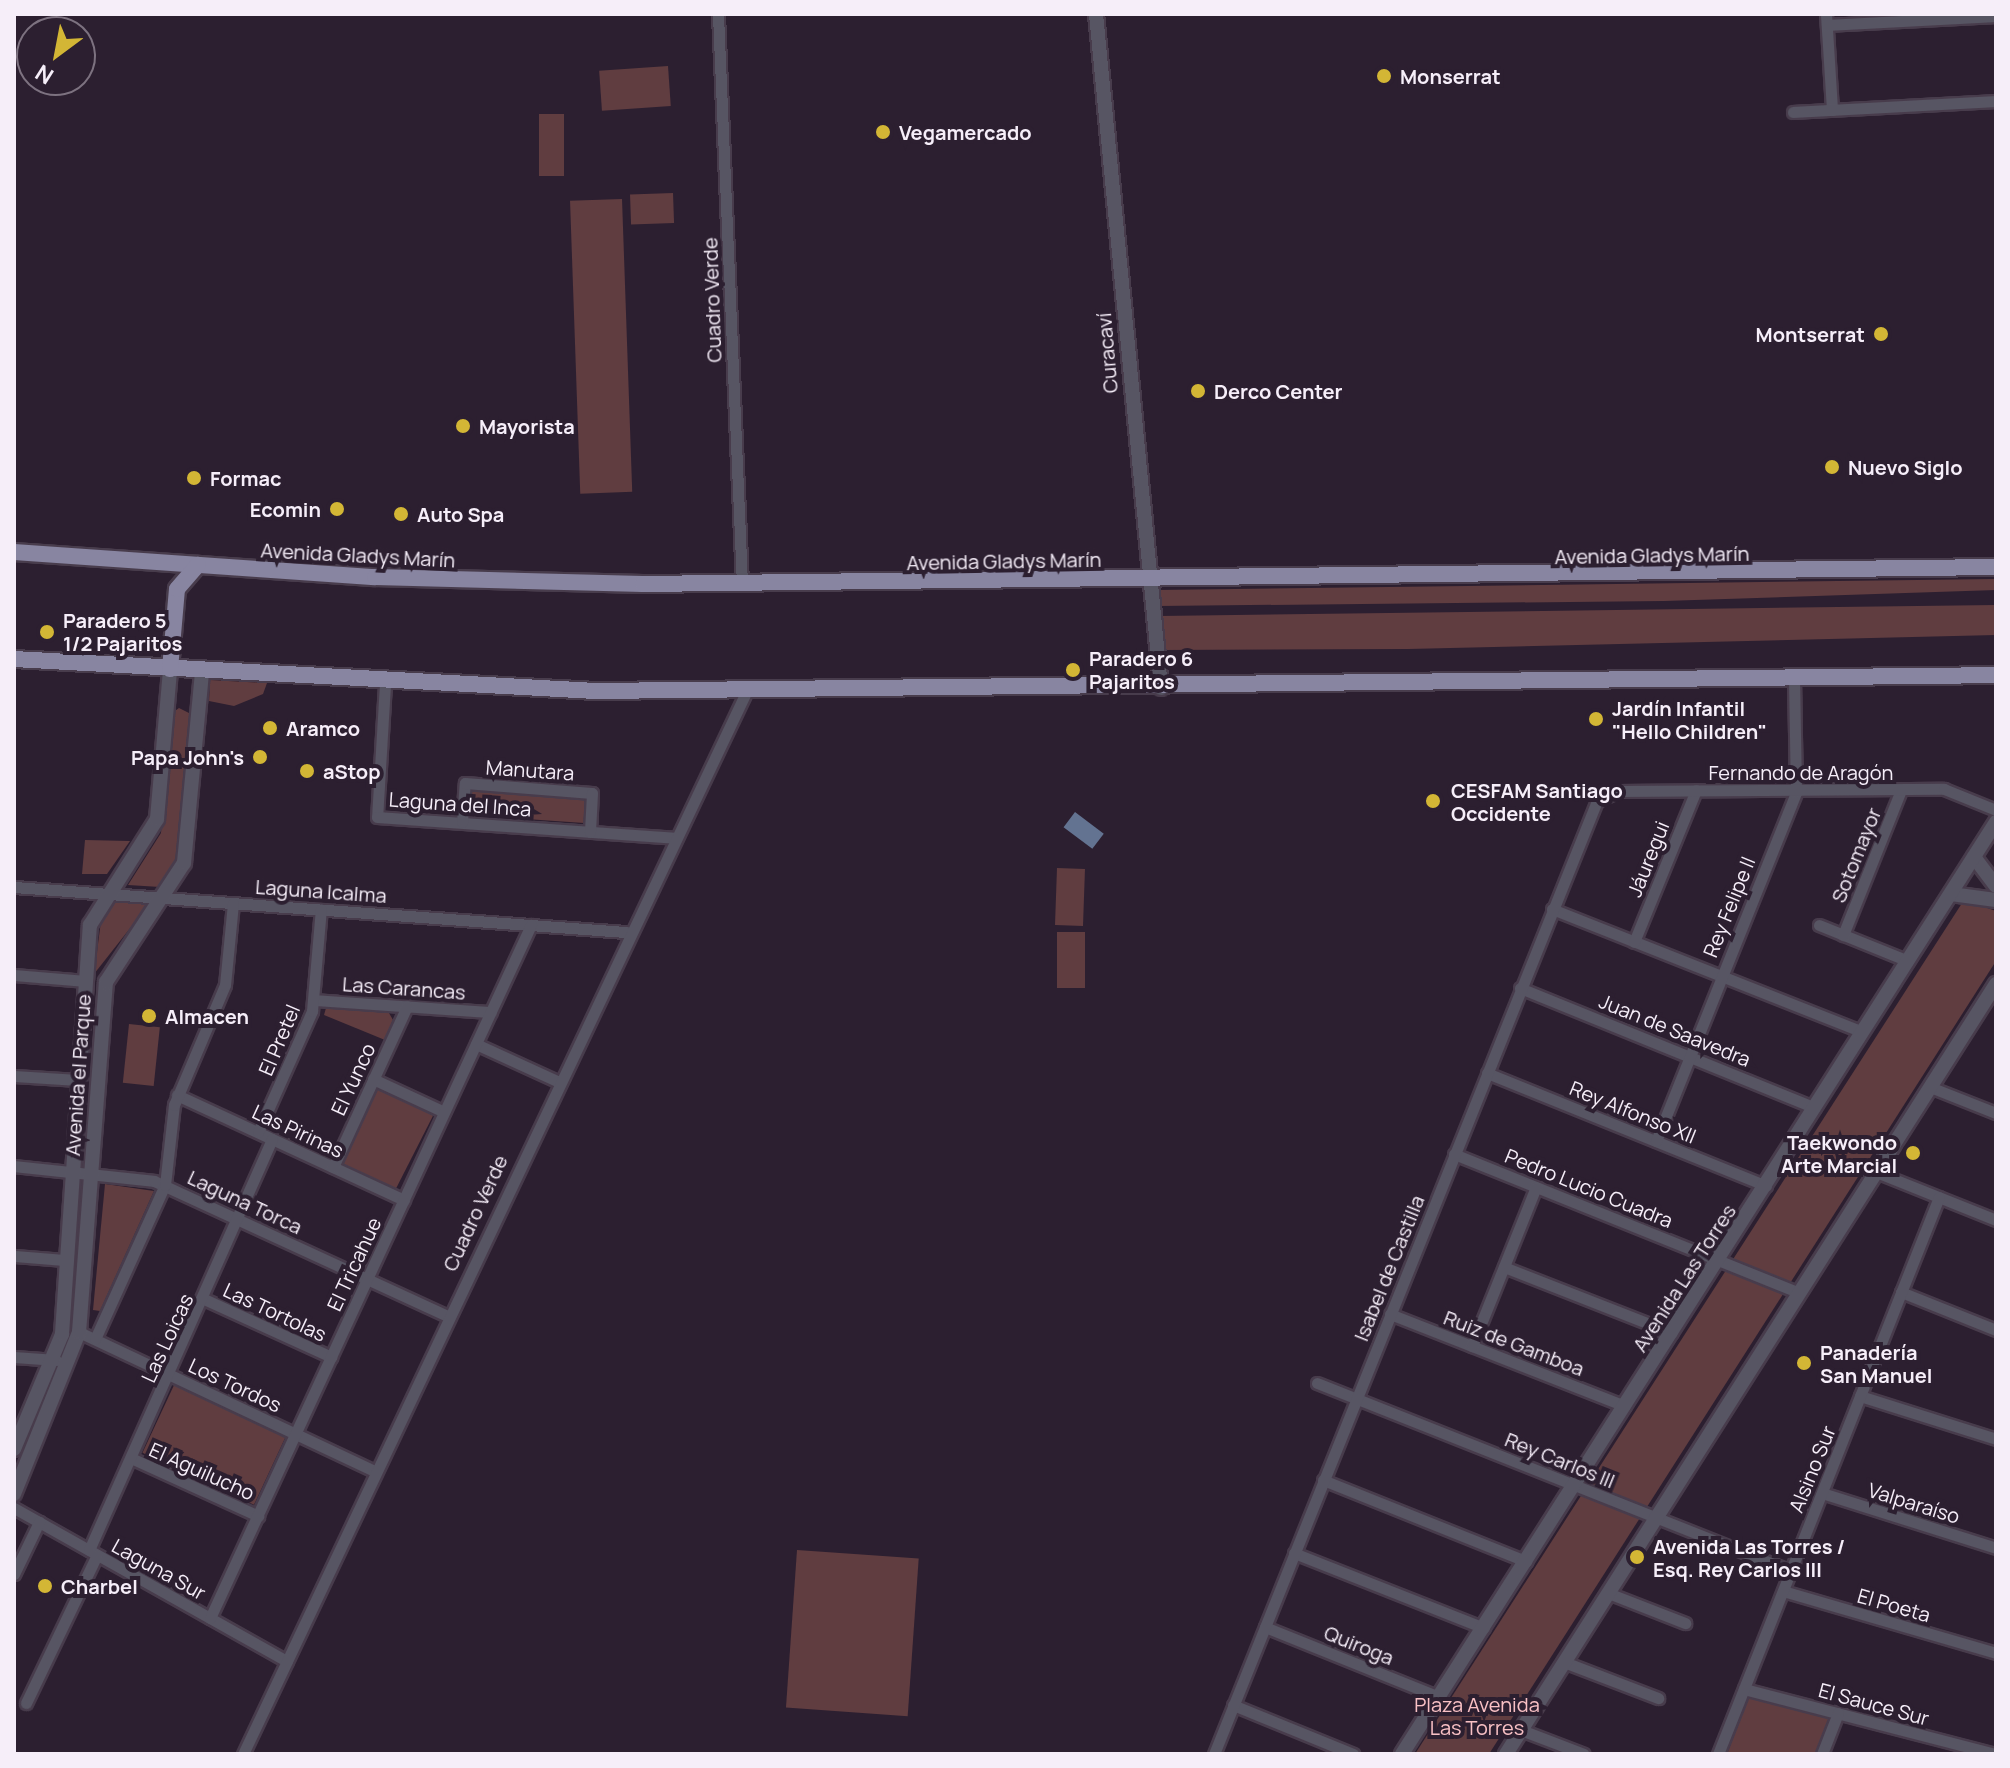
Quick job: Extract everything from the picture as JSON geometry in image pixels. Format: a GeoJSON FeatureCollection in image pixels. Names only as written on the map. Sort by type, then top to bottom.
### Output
{"type":"FeatureCollection","features":[{"type":"Feature","properties":{"kind":"main road","name":"Avenida Gladys Marín"},"geometry":{"type":"LineString","coordinates":[[14,552],[509,583],[742,584],[1996,567]]}},
{"type":"Feature","properties":{"kind":"main road"},"geometry":{"type":"LineString","coordinates":[[170,669],[177,589],[198,565]]}},
{"type":"Feature","properties":{"kind":"main road"},"geometry":{"type":"LineString","coordinates":[[14,659],[385,684],[747,690],[1161,688],[1996,675]]}},
{"type":"Feature","properties":{"kind":"street","name":"Cuadro Verde"},"geometry":{"type":"LineString","coordinates":[[718,14],[742,584]]}},
{"type":"Feature","properties":{"kind":"street","name":"Curacaví"},"geometry":{"type":"LineString","coordinates":[[1096,14],[1148,579],[1161,688]]}},
{"type":"Feature","properties":{"kind":"street"},"geometry":{"type":"LineString","coordinates":[[1832,110],[1827,20],[1996,16]]}},
{"type":"Feature","properties":{"kind":"street"},"geometry":{"type":"LineString","coordinates":[[1793,112],[1996,101]]}},
{"type":"Feature","properties":{"kind":"street","name":"Avenida el Parque"},"geometry":{"type":"LineString","coordinates":[[14,1449],[54,1360],[65,1260],[91,918],[157,819],[170,669]]}},
{"type":"Feature","properties":{"kind":"street","name":"Avenida el Parque"},"geometry":{"type":"LineString","coordinates":[[14,1494],[72,1361],[79,1332],[107,976],[164,898],[188,845],[202,671]]}},
{"type":"Feature","properties":{"kind":"street","name":"Rey Felipe II"},"geometry":{"type":"LineString","coordinates":[[1656,1141],[1796,792],[1794,680]]}},
{"type":"Feature","properties":{"kind":"street","name":"Laguna del Inca"},"geometry":{"type":"LineString","coordinates":[[385,684],[377,817],[674,838]]}},
{"type":"Feature","properties":{"kind":"street","name":"Cuadro Verde"},"geometry":{"type":"LineString","coordinates":[[243,1754],[626,932],[747,690]]}},
{"type":"Feature","properties":{"kind":"street","name":"Manutara"},"geometry":{"type":"LineString","coordinates":[[462,822],[465,783],[592,793],[590,832]]}},
{"type":"Feature","properties":{"kind":"street","name":"Fernando de Aragón"},"geometry":{"type":"LineString","coordinates":[[1602,797],[1696,790],[1953,789],[1996,810]]}},
{"type":"Feature","properties":{"kind":"street","name":"Jáuregui"},"geometry":{"type":"LineString","coordinates":[[1634,942],[1696,790]]}},
{"type":"Feature","properties":{"kind":"street","name":"Sotomayor"},"geometry":{"type":"LineString","coordinates":[[1843,935],[1901,790]]}},
{"type":"Feature","properties":{"kind":"street","name":"Isabel de Castilla"},"geometry":{"type":"LineString","coordinates":[[1214,1754],[1552,909],[1602,797]]}},
{"type":"Feature","properties":{"kind":"street","name":"Avenida Las Torres"},"geometry":{"type":"LineString","coordinates":[[1402,1754],[1996,822]]}},
{"type":"Feature","properties":{"kind":"street"},"geometry":{"type":"LineString","coordinates":[[1974,857],[1996,886]]}},
{"type":"Feature","properties":{"kind":"street","name":"Laguna Icalma"},"geometry":{"type":"LineString","coordinates":[[14,887],[626,932]]}},
{"type":"Feature","properties":{"kind":"street"},"geometry":{"type":"LineString","coordinates":[[1951,894],[1996,900]]}},
{"type":"Feature","properties":{"kind":"street"},"geometry":{"type":"LineString","coordinates":[[95,1339],[165,1185],[177,1095],[222,995],[233,903]]}},
{"type":"Feature","properties":{"kind":"street","name":"El Pretel"},"geometry":{"type":"LineString","coordinates":[[258,1132],[314,1000],[321,909]]}},
{"type":"Feature","properties":{"kind":"street"},"geometry":{"type":"LineString","coordinates":[[1552,909],[1863,1032]]}},
{"type":"Feature","properties":{"kind":"street","name":"El Tricahue"},"geometry":{"type":"LineString","coordinates":[[210,1618],[531,925]]}},
{"type":"Feature","properties":{"kind":"street"},"geometry":{"type":"LineString","coordinates":[[1819,925],[1908,961]]}},
{"type":"Feature","properties":{"kind":"street"},"geometry":{"type":"LineString","coordinates":[[14,975],[86,981]]}},
{"type":"Feature","properties":{"kind":"street"},"geometry":{"type":"LineString","coordinates":[[1506,1754],[1930,1087],[1990,1006],[1996,984]]}},
{"type":"Feature","properties":{"kind":"street","name":"Juan de Saavedra"},"geometry":{"type":"LineString","coordinates":[[1520,988],[1815,1108]]}},
{"type":"Feature","properties":{"kind":"street","name":"Las Carancas"},"geometry":{"type":"LineString","coordinates":[[314,1000],[491,1012]]}},
{"type":"Feature","properties":{"kind":"street","name":"El Yunco"},"geometry":{"type":"LineString","coordinates":[[333,1167],[407,1006]]}},
{"type":"Feature","properties":{"kind":"street"},"geometry":{"type":"LineString","coordinates":[[476,1044],[557,1081]]}},
{"type":"Feature","properties":{"kind":"street","name":"Rey Alfonso XII"},"geometry":{"type":"LineString","coordinates":[[1487,1073],[1766,1186]]}},
{"type":"Feature","properties":{"kind":"street"},"geometry":{"type":"LineString","coordinates":[[14,1076],[78,1080]]}},
{"type":"Feature","properties":{"kind":"street"},"geometry":{"type":"LineString","coordinates":[[373,1079],[444,1112]]}},
{"type":"Feature","properties":{"kind":"street"},"geometry":{"type":"LineString","coordinates":[[1930,1087],[1996,1113]]}},
{"type":"Feature","properties":{"kind":"street","name":"Las Pirinas"},"geometry":{"type":"LineString","coordinates":[[177,1095],[404,1200]]}},
{"type":"Feature","properties":{"kind":"street","name":"Las Loicas"},"geometry":{"type":"LineString","coordinates":[[26,1703],[272,1139]]}},
{"type":"Feature","properties":{"kind":"street","name":"Pedro Lucio Cuadra"},"geometry":{"type":"LineString","coordinates":[[1454,1154],[1799,1293]]}},
{"type":"Feature","properties":{"kind":"street","name":"Laguna Torca"},"geometry":{"type":"LineString","coordinates":[[14,1166],[91,1172],[165,1185],[447,1316]]}},
{"type":"Feature","properties":{"kind":"street"},"geometry":{"type":"LineString","coordinates":[[1876,1172],[1996,1220]]}},
{"type":"Feature","properties":{"kind":"street"},"geometry":{"type":"LineString","coordinates":[[1472,1346],[1536,1187]]}},
{"type":"Feature","properties":{"kind":"street","name":"Alsino Sur"},"geometry":{"type":"LineString","coordinates":[[1718,1754],[1939,1197]]}},
{"type":"Feature","properties":{"kind":"street"},"geometry":{"type":"LineString","coordinates":[[14,1256],[65,1260]]}},
{"type":"Feature","properties":{"kind":"street"},"geometry":{"type":"LineString","coordinates":[[1504,1267],[1672,1333]]}},
{"type":"Feature","properties":{"kind":"street"},"geometry":{"type":"LineString","coordinates":[[1901,1292],[1996,1330]]}},
{"type":"Feature","properties":{"kind":"street","name":"Las Tortolas"},"geometry":{"type":"LineString","coordinates":[[204,1299],[331,1357]]}},
{"type":"Feature","properties":{"kind":"street","name":"Ruiz de Gamboa"},"geometry":{"type":"LineString","coordinates":[[1390,1314],[1625,1406]]}},
{"type":"Feature","properties":{"kind":"street","name":"Los Tordos"},"geometry":{"type":"LineString","coordinates":[[79,1332],[375,1471]]}},
{"type":"Feature","properties":{"kind":"street"},"geometry":{"type":"LineString","coordinates":[[14,1357],[72,1361]]}},
{"type":"Feature","properties":{"kind":"street","name":"Rey Carlos III"},"geometry":{"type":"LineString","coordinates":[[1317,1383],[1791,1571]]}},
{"type":"Feature","properties":{"kind":"street"},"geometry":{"type":"LineString","coordinates":[[1860,1396],[1996,1439]]}},
{"type":"Feature","properties":{"kind":"street","name":"El Aguilucho"},"geometry":{"type":"LineString","coordinates":[[131,1458],[258,1516]]}},
{"type":"Feature","properties":{"kind":"street"},"geometry":{"type":"LineString","coordinates":[[1323,1480],[1526,1561]]}},
{"type":"Feature","properties":{"kind":"street","name":"Valparaíso"},"geometry":{"type":"LineString","coordinates":[[1822,1493],[1996,1548]]}},
{"type":"Feature","properties":{"kind":"street","name":"Laguna Sur"},"geometry":{"type":"LineString","coordinates":[[14,1508],[287,1661]]}},
{"type":"Feature","properties":{"kind":"street"},"geometry":{"type":"LineString","coordinates":[[14,1574],[39,1522]]}},
{"type":"Feature","properties":{"kind":"street"},"geometry":{"type":"LineString","coordinates":[[1294,1553],[1484,1628]]}},
{"type":"Feature","properties":{"kind":"street","name":"El Poeta"},"geometry":{"type":"LineString","coordinates":[[1783,1591],[1996,1653]]}},
{"type":"Feature","properties":{"kind":"street"},"geometry":{"type":"LineString","coordinates":[[1608,1593],[1685,1623]]}},
{"type":"Feature","properties":{"kind":"street","name":"Quiroga"},"geometry":{"type":"LineString","coordinates":[[1265,1627],[1439,1697]]}},
{"type":"Feature","properties":{"kind":"street"},"geometry":{"type":"LineString","coordinates":[[1564,1662],[1658,1698]]}},
{"type":"Feature","properties":{"kind":"street","name":"El Sauce Sur"},"geometry":{"type":"LineString","coordinates":[[1744,1689],[1995,1754]]}},
{"type":"Feature","properties":{"kind":"street"},"geometry":{"type":"LineString","coordinates":[[1233,1705],[1353,1754]]}},
{"type":"Feature","properties":{"kind":"street"},"geometry":{"type":"LineString","coordinates":[[1822,1754],[1838,1713]]}},
{"type":"Feature","properties":{"kind":"street"},"geometry":{"type":"LineString","coordinates":[[1521,1730],[1584,1754]]}},
{"type":"Feature","properties":{"kind":"green space"},"geometry":{"type":"Polygon","coordinates":[[[668,66],[671,106],[602,111],[599,71],[668,66]]]}},
{"type":"Feature","properties":{"kind":"green space"},"geometry":{"type":"Polygon","coordinates":[[[539,114],[564,114],[564,176],[539,176],[539,114]]]}},
{"type":"Feature","properties":{"kind":"green space"},"geometry":{"type":"Polygon","coordinates":[[[673,193],[674,223],[631,224],[630,195],[673,193]]]}},
{"type":"Feature","properties":{"kind":"green space"},"geometry":{"type":"Polygon","coordinates":[[[622,199],[632,492],[580,494],[570,201],[622,199]]]}},
{"type":"Feature","properties":{"kind":"green space"},"geometry":{"type":"Polygon","coordinates":[[[1996,579],[1996,590],[1664,601],[1158,606],[1157,590],[1996,579]]]}},
{"type":"Feature","properties":{"kind":"green space"},"geometry":{"type":"Polygon","coordinates":[[[1996,605],[1996,635],[1408,649],[1161,650],[1159,616],[1996,605]]]}},
{"type":"Feature","properties":{"kind":"green space"},"geometry":{"type":"Polygon","coordinates":[[[210,680],[267,683],[263,694],[234,706],[209,701],[210,680]]]}},
{"type":"Feature","properties":{"kind":"green space"},"geometry":{"type":"Polygon","coordinates":[[[179,708],[193,715],[178,864],[160,887],[128,885],[161,833],[172,713],[179,708]]]}},
{"type":"Feature","properties":{"kind":"green space"},"geometry":{"type":"Polygon","coordinates":[[[471,790],[586,798],[584,823],[469,815],[471,790]]]}},
{"type":"Feature","properties":{"kind":"green space"},"geometry":{"type":"Polygon","coordinates":[[[85,840],[130,841],[107,874],[82,874],[85,840]]]}},
{"type":"Feature","properties":{"kind":"green space"},"geometry":{"type":"Polygon","coordinates":[[[1057,868],[1085,869],[1083,926],[1055,925],[1057,868]]]}},
{"type":"Feature","properties":{"kind":"green space"},"geometry":{"type":"Polygon","coordinates":[[[114,900],[150,903],[94,974],[101,921],[114,900]]]}},
{"type":"Feature","properties":{"kind":"green space","name":"Plaza Avenida Las Torres"},"geometry":{"type":"Polygon","coordinates":[[[1964,900],[1996,911],[1996,961],[1489,1754],[1415,1754],[1964,900]]]}},
{"type":"Feature","properties":{"kind":"green space"},"geometry":{"type":"Polygon","coordinates":[[[1057,932],[1085,932],[1085,988],[1057,988],[1057,932]]]}},
{"type":"Feature","properties":{"kind":"green space"},"geometry":{"type":"Polygon","coordinates":[[[326,1008],[389,1013],[393,1020],[385,1040],[324,1015],[326,1008]]]}},
{"type":"Feature","properties":{"kind":"green space"},"geometry":{"type":"Polygon","coordinates":[[[129,1024],[160,1027],[154,1086],[123,1083],[129,1024]]]}},
{"type":"Feature","properties":{"kind":"green space"},"geometry":{"type":"Polygon","coordinates":[[[377,1087],[433,1116],[395,1190],[339,1162],[377,1087]]]}},
{"type":"Feature","properties":{"kind":"green space"},"geometry":{"type":"Polygon","coordinates":[[[105,1184],[154,1191],[100,1311],[93,1310],[105,1184]]]}},
{"type":"Feature","properties":{"kind":"green space"},"geometry":{"type":"Polygon","coordinates":[[[175,1383],[286,1435],[254,1505],[142,1453],[175,1383]]]}},
{"type":"Feature","properties":{"kind":"green space"},"geometry":{"type":"Polygon","coordinates":[[[797,1550],[919,1559],[908,1716],[786,1708],[797,1550]]]}},
{"type":"Feature","properties":{"kind":"green space"},"geometry":{"type":"Polygon","coordinates":[[[1749,1695],[1832,1718],[1817,1754],[1727,1754],[1749,1695]]]}},
{"type":"Feature","properties":{"kind":"water"},"geometry":{"type":"Polygon","coordinates":[[[1075,812],[1104,834],[1092,849],[1064,827],[1075,812]]]}},
{"type":"Feature","properties":{"kind":"place","name":"Monserrat"},"geometry":{"type":"Point","coordinates":[1384,76]}},
{"type":"Feature","properties":{"kind":"place","name":"Vegamercado"},"geometry":{"type":"Point","coordinates":[883,132]}},
{"type":"Feature","properties":{"kind":"place","name":"Montserrat"},"geometry":{"type":"Point","coordinates":[1881,334]}},
{"type":"Feature","properties":{"kind":"place","name":"Derco Center"},"geometry":{"type":"Point","coordinates":[1198,391]}},
{"type":"Feature","properties":{"kind":"place","name":"Mayorista"},"geometry":{"type":"Point","coordinates":[463,426]}},
{"type":"Feature","properties":{"kind":"place","name":"Nuevo Siglo"},"geometry":{"type":"Point","coordinates":[1832,467]}},
{"type":"Feature","properties":{"kind":"place","name":"Formac"},"geometry":{"type":"Point","coordinates":[194,478]}},
{"type":"Feature","properties":{"kind":"place","name":"Ecomin"},"geometry":{"type":"Point","coordinates":[337,509]}},
{"type":"Feature","properties":{"kind":"place","name":"Auto Spa"},"geometry":{"type":"Point","coordinates":[401,514]}},
{"type":"Feature","properties":{"kind":"place","name":"Paradero 5 1/2 Pajaritos"},"geometry":{"type":"Point","coordinates":[47,632]}},
{"type":"Feature","properties":{"kind":"place","name":"Paradero 6 Pajaritos"},"geometry":{"type":"Point","coordinates":[1073,670]}},
{"type":"Feature","properties":{"kind":"place","name":"Jardín Infantil \"Hello Children\""},"geometry":{"type":"Point","coordinates":[1596,719]}},
{"type":"Feature","properties":{"kind":"place","name":"Aramco"},"geometry":{"type":"Point","coordinates":[270,728]}},
{"type":"Feature","properties":{"kind":"place","name":"Papa John's"},"geometry":{"type":"Point","coordinates":[260,757]}},
{"type":"Feature","properties":{"kind":"place","name":"aStop"},"geometry":{"type":"Point","coordinates":[307,771]}},
{"type":"Feature","properties":{"kind":"place","name":"CESFAM Santiago Occidente"},"geometry":{"type":"Point","coordinates":[1433,801]}},
{"type":"Feature","properties":{"kind":"place","name":"Almacen"},"geometry":{"type":"Point","coordinates":[149,1016]}},
{"type":"Feature","properties":{"kind":"place","name":"Taekwondo Arte Marcial"},"geometry":{"type":"Point","coordinates":[1913,1153]}},
{"type":"Feature","properties":{"kind":"place","name":"Panadería San Manuel"},"geometry":{"type":"Point","coordinates":[1804,1363]}},
{"type":"Feature","properties":{"kind":"place","name":"Avenida Las Torres / Esq. Rey Carlos III"},"geometry":{"type":"Point","coordinates":[1637,1557]}},
{"type":"Feature","properties":{"kind":"place","name":"Charbel"},"geometry":{"type":"Point","coordinates":[45,1586]}}]}
